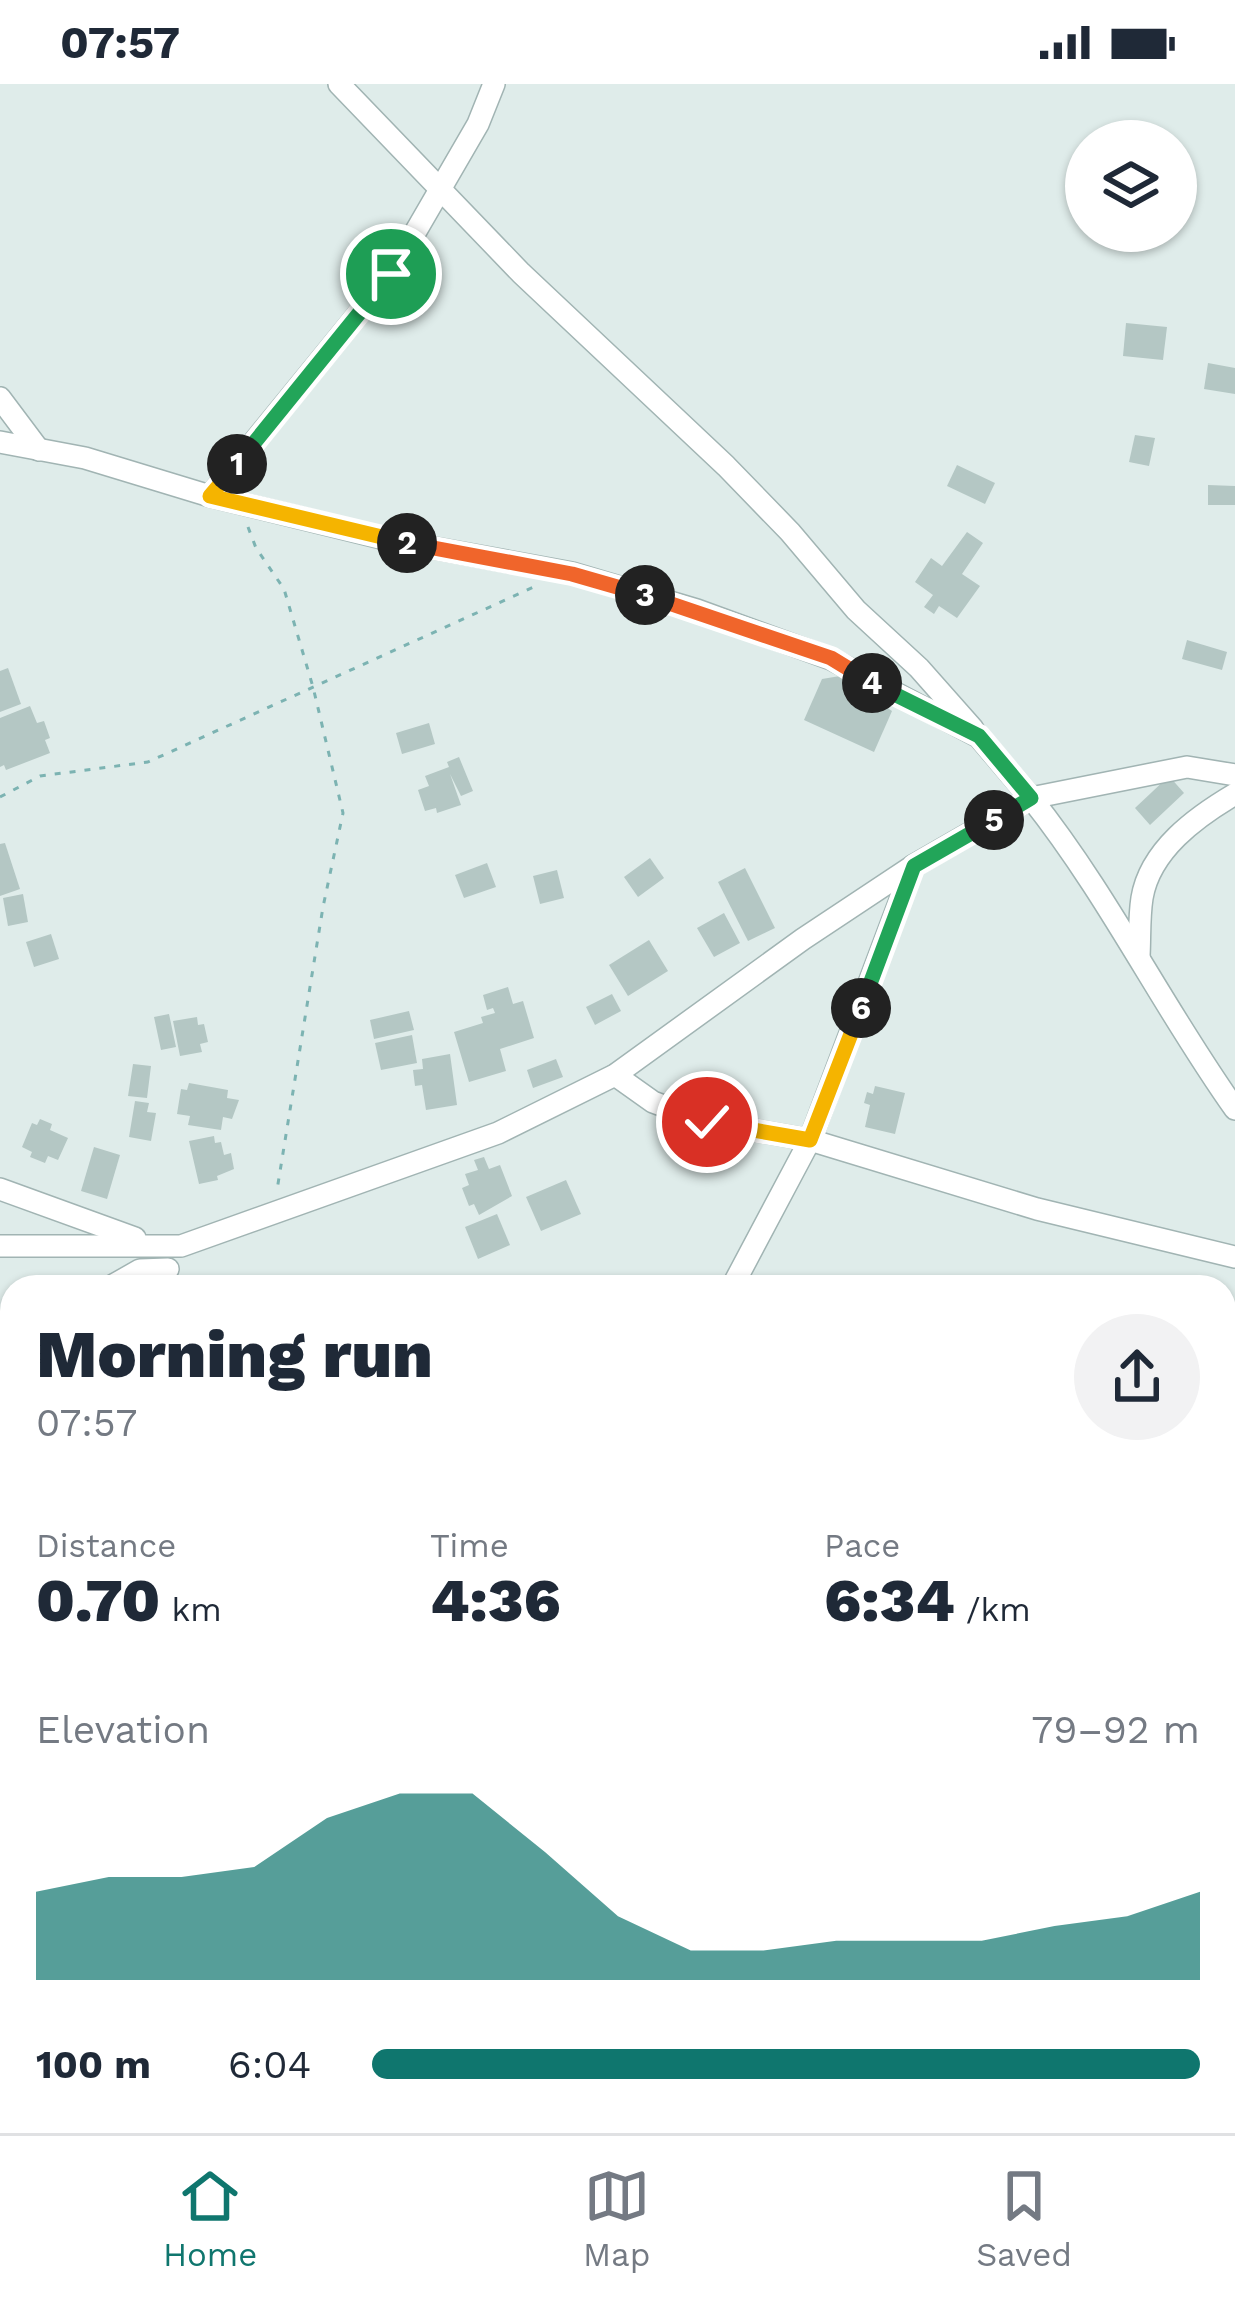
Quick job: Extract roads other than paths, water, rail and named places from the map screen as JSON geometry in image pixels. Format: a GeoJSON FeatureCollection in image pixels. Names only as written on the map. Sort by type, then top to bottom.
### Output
{"type":"FeatureCollection","features":[{"type":"Feature","properties":{"kind":"street"},"geometry":{"type":"LineString","coordinates":[[339,84],[537,288],[726,466],[979,736],[1098,889],[1183,1036],[1235,1109]]}},
{"type":"Feature","properties":{"kind":"street"},"geometry":{"type":"LineString","coordinates":[[210,496],[391,274],[478,124],[494,84]]}},
{"type":"Feature","properties":{"kind":"street"},"geometry":{"type":"LineString","coordinates":[[0,398],[39,450]]}},
{"type":"Feature","properties":{"kind":"street"},"geometry":{"type":"LineString","coordinates":[[0,442],[85,458],[210,496],[390,540],[564,572],[697,610],[831,658],[979,736]]}},
{"type":"Feature","properties":{"kind":"street"},"geometry":{"type":"LineString","coordinates":[[0,1246],[181,1246],[498,1133],[615,1075],[803,939],[914,866],[1031,798],[1187,767],[1235,775]]}},
{"type":"Feature","properties":{"kind":"street"},"geometry":{"type":"LineString","coordinates":[[1139,957],[1142,894],[1163,852],[1198,816],[1235,794]]}},
{"type":"Feature","properties":{"kind":"street"},"geometry":{"type":"LineString","coordinates":[[738,1275],[810,1140],[914,866]]}},
{"type":"Feature","properties":{"kind":"street"},"geometry":{"type":"LineString","coordinates":[[615,1075],[653,1102],[707,1122],[810,1140],[996,1198],[1235,1257]]}},
{"type":"Feature","properties":{"kind":"street"},"geometry":{"type":"LineString","coordinates":[[0,1189],[153,1244]]}},
{"type":"Feature","properties":{"kind":"street"},"geometry":{"type":"LineString","coordinates":[[165,1275],[181,1246]]}}]}
